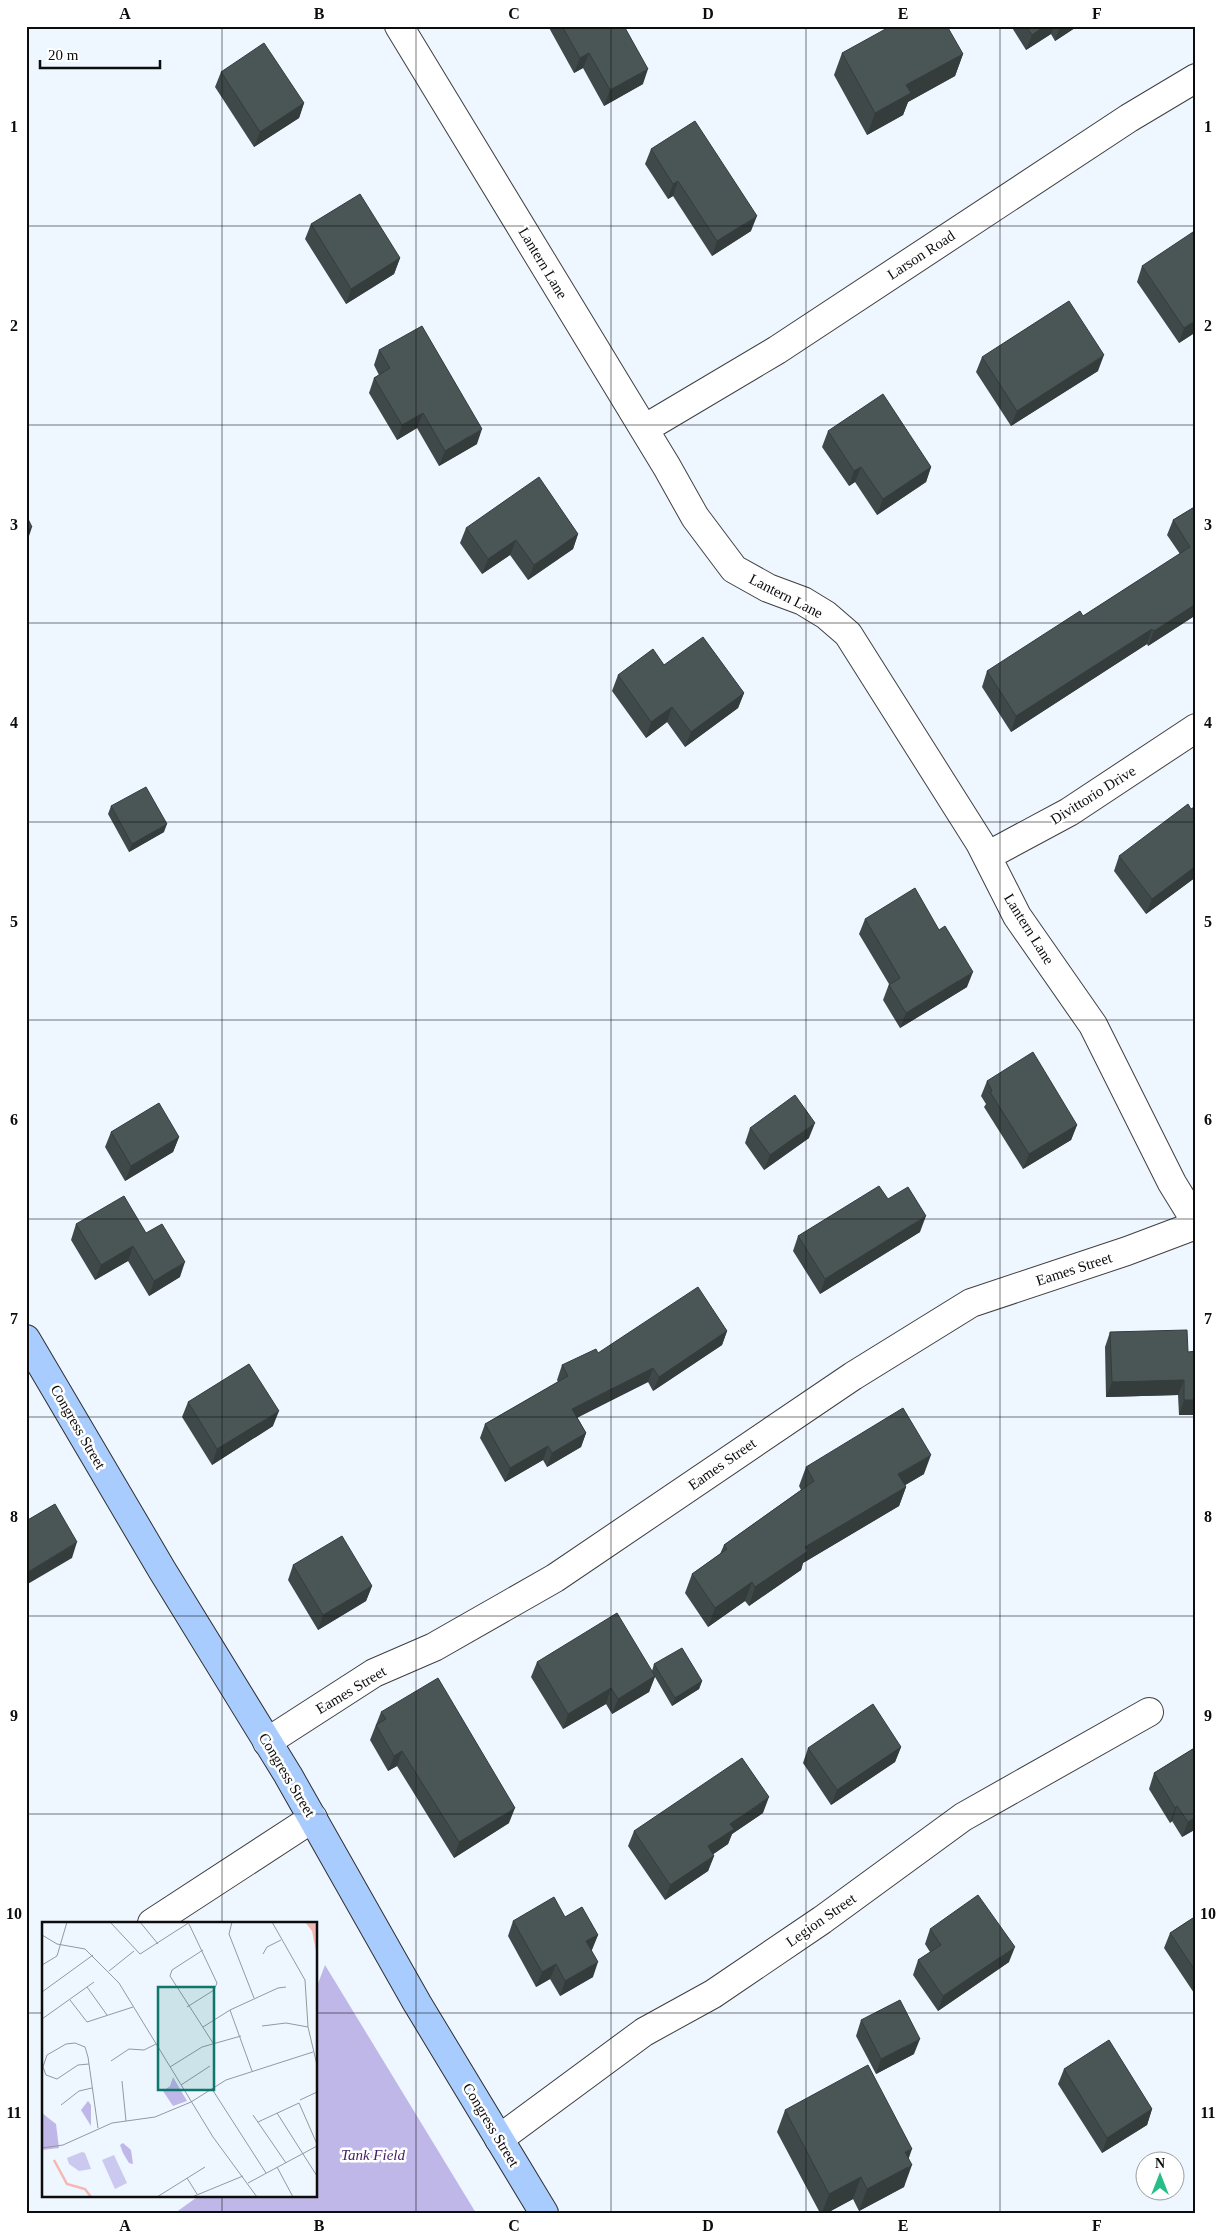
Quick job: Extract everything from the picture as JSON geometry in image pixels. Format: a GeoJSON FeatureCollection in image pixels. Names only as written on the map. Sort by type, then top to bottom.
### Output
{"type":"FeatureCollection","features":[{"type":"Feature","properties":{"kind":"main road","name":"Congress Street"},"geometry":{"type":"LineString","coordinates":[[26,1339],[162,1570],[313,1818],[417,2003],[544,2213]]}},
{"type":"Feature","properties":{"kind":"street","name":"Lantern Lane"},"geometry":{"type":"LineString","coordinates":[[400,26],[644,429],[695,517],[734,569],[768,588],[803,601],[826,615],[848,634],[950,794],[987,856],[1017,916],[1093,1025],[1172,1183],[1196,1223]]}},
{"type":"Feature","properties":{"kind":"street","name":"Larson Road"},"geometry":{"type":"LineString","coordinates":[[644,429],[777,350],[1129,118],[1196,78]]}},
{"type":"Feature","properties":{"kind":"street","name":"Divittorio Drive"},"geometry":{"type":"LineString","coordinates":[[987,856],[1069,812],[1196,728]]}},
{"type":"Feature","properties":{"kind":"street","name":"Eames Street"},"geometry":{"type":"LineString","coordinates":[[267,1742],[374,1673],[434,1647],[555,1578],[853,1376],[971,1302],[1127,1251],[1196,1223]]}},
{"type":"Feature","properties":{"kind":"street","name":"Legion Street"},"geometry":{"type":"LineString","coordinates":[[499,2139],[644,2032],[713,1994],[822,1920],[963,1817],[1148,1712]]}},
{"type":"Feature","properties":{"kind":"street"},"geometry":{"type":"LineString","coordinates":[[154,1922],[313,1818]]}},
{"type":"Feature","properties":{"kind":"green space","name":"Tank Field"},"geometry":{"type":"Polygon","coordinates":[[[325,1965],[476,2213],[175,2213],[199,2196],[318,2196],[318,1984],[325,1965]]]}},
{"type":"Feature","properties":{"kind":"building"},"geometry":{"type":"Polygon","coordinates":[[[562,26],[624,26],[648,69],[610,90],[589,53],[580,58],[562,26]]]}},
{"type":"Feature","properties":{"kind":"building"},"geometry":{"type":"Polygon","coordinates":[[[891,26],[947,26],[963,54],[906,85],[911,93],[875,113],[842,53],[891,26]]]}},
{"type":"Feature","properties":{"kind":"building"},"geometry":{"type":"Polygon","coordinates":[[[1026,26],[1045,26],[1032,35],[1026,26]]]}},
{"type":"Feature","properties":{"kind":"building"},"geometry":{"type":"Polygon","coordinates":[[[264,43],[304,103],[260,132],[221,72],[264,43]]]}},
{"type":"Feature","properties":{"kind":"building"},"geometry":{"type":"Polygon","coordinates":[[[695,121],[757,216],[717,241],[678,181],[673,184],[651,149],[695,121]]]}},
{"type":"Feature","properties":{"kind":"building"},"geometry":{"type":"Polygon","coordinates":[[[360,194],[400,258],[351,289],[311,224],[360,194]]]}},
{"type":"Feature","properties":{"kind":"building"},"geometry":{"type":"Polygon","coordinates":[[[1196,230],[1196,320],[1184,328],[1142,266],[1196,230]]]}},
{"type":"Feature","properties":{"kind":"building"},"geometry":{"type":"Polygon","coordinates":[[[1069,301],[1104,355],[1017,411],[982,357],[1069,301]]]}},
{"type":"Feature","properties":{"kind":"building"},"geometry":{"type":"Polygon","coordinates":[[[422,326],[482,429],[445,451],[423,413],[402,425],[374,378],[390,368],[379,350],[422,326]]]}},
{"type":"Feature","properties":{"kind":"building"},"geometry":{"type":"Polygon","coordinates":[[[883,394],[931,467],[883,499],[861,467],[854,471],[828,431],[883,394]]]}},
{"type":"Feature","properties":{"kind":"building"},"geometry":{"type":"Polygon","coordinates":[[[539,477],[578,534],[534,565],[516,540],[488,559],[466,528],[539,477]]]}},
{"type":"Feature","properties":{"kind":"building"},"geometry":{"type":"Polygon","coordinates":[[[1196,506],[1196,604],[1154,631],[1152,629],[1016,716],[987,671],[1080,611],[1083,616],[1190,547],[1173,520],[1196,506]]]}},
{"type":"Feature","properties":{"kind":"building"},"geometry":{"type":"Polygon","coordinates":[[[26,515],[32,527],[26,530],[26,515]]]}},
{"type":"Feature","properties":{"kind":"building"},"geometry":{"type":"Polygon","coordinates":[[[703,637],[744,693],[691,732],[672,707],[651,722],[618,675],[653,649],[664,665],[703,637]]]}},
{"type":"Feature","properties":{"kind":"building"},"geometry":{"type":"Polygon","coordinates":[[[146,787],[167,824],[132,844],[111,806],[146,787]]]}},
{"type":"Feature","properties":{"kind":"building"},"geometry":{"type":"Polygon","coordinates":[[[1188,804],[1191,809],[1196,806],[1196,866],[1152,899],[1119,856],[1188,804]]]}},
{"type":"Feature","properties":{"kind":"building"},"geometry":{"type":"Polygon","coordinates":[[[915,888],[939,930],[945,926],[973,972],[906,1013],[889,985],[900,978],[865,919],[915,888]]]}},
{"type":"Feature","properties":{"kind":"building"},"geometry":{"type":"Polygon","coordinates":[[[1033,1052],[1077,1125],[1029,1154],[990,1092],[992,1091],[987,1081],[1033,1052]]]}},
{"type":"Feature","properties":{"kind":"building"},"geometry":{"type":"Polygon","coordinates":[[[795,1095],[815,1123],[770,1155],[750,1128],[795,1095]]]}},
{"type":"Feature","properties":{"kind":"building"},"geometry":{"type":"Polygon","coordinates":[[[159,1103],[179,1137],[131,1166],[111,1132],[159,1103]]]}},
{"type":"Feature","properties":{"kind":"building"},"geometry":{"type":"Polygon","coordinates":[[[879,1186],[888,1199],[908,1187],[926,1216],[825,1279],[798,1236],[879,1186]]]}},
{"type":"Feature","properties":{"kind":"building"},"geometry":{"type":"Polygon","coordinates":[[[124,1196],[146,1233],[162,1224],[185,1262],[154,1281],[133,1246],[101,1265],[76,1224],[124,1196]]]}},
{"type":"Feature","properties":{"kind":"building"},"geometry":{"type":"Polygon","coordinates":[[[698,1287],[727,1331],[659,1377],[653,1368],[572,1409],[586,1433],[552,1453],[548,1446],[510,1468],[485,1424],[568,1376],[562,1365],[596,1349],[598,1353],[698,1287]]]}},
{"type":"Feature","properties":{"kind":"building"},"geometry":{"type":"Polygon","coordinates":[[[1187,1330],[1188,1352],[1196,1351],[1196,1400],[1184,1400],[1184,1380],[1112,1382],[1110,1332],[1187,1330]]]}},
{"type":"Feature","properties":{"kind":"building"},"geometry":{"type":"Polygon","coordinates":[[[249,1364],[279,1411],[217,1449],[188,1402],[249,1364]]]}},
{"type":"Feature","properties":{"kind":"building"},"geometry":{"type":"Polygon","coordinates":[[[903,1408],[931,1455],[898,1474],[906,1487],[805,1547],[808,1551],[755,1587],[752,1582],[715,1608],[692,1574],[727,1549],[724,1545],[814,1481],[806,1467],[903,1408]]]}},
{"type":"Feature","properties":{"kind":"building"},"geometry":{"type":"Polygon","coordinates":[[[55,1504],[77,1542],[26,1573],[26,1521],[55,1504]]]}},
{"type":"Feature","properties":{"kind":"building"},"geometry":{"type":"Polygon","coordinates":[[[342,1536],[372,1586],[323,1615],[293,1565],[342,1536]]]}},
{"type":"Feature","properties":{"kind":"building"},"geometry":{"type":"Polygon","coordinates":[[[617,1613],[655,1676],[618,1699],[611,1688],[568,1714],[537,1662],[617,1613]]]}},
{"type":"Feature","properties":{"kind":"building"},"geometry":{"type":"Polygon","coordinates":[[[682,1648],[702,1681],[675,1698],[654,1664],[682,1648]]]}},
{"type":"Feature","properties":{"kind":"building"},"geometry":{"type":"Polygon","coordinates":[[[438,1678],[515,1808],[459,1842],[402,1751],[394,1756],[376,1725],[386,1719],[381,1712],[438,1678]]]}},
{"type":"Feature","properties":{"kind":"building"},"geometry":{"type":"Polygon","coordinates":[[[873,1704],[901,1747],[837,1790],[808,1748],[873,1704]]]}},
{"type":"Feature","properties":{"kind":"building"},"geometry":{"type":"Polygon","coordinates":[[[1196,1747],[1196,1817],[1188,1822],[1177,1806],[1175,1808],[1154,1773],[1196,1747]]]}},
{"type":"Feature","properties":{"kind":"building"},"geometry":{"type":"Polygon","coordinates":[[[742,1758],[769,1797],[730,1824],[734,1829],[708,1846],[714,1856],[670,1885],[634,1831],[742,1758]]]}},
{"type":"Feature","properties":{"kind":"building"},"geometry":{"type":"Polygon","coordinates":[[[978,1895],[1015,1947],[943,1996],[918,1960],[941,1945],[930,1929],[978,1895]]]}},
{"type":"Feature","properties":{"kind":"building"},"geometry":{"type":"Polygon","coordinates":[[[554,1897],[565,1917],[582,1907],[598,1935],[586,1941],[598,1962],[565,1981],[556,1964],[542,1972],[513,1921],[554,1897]]]}},
{"type":"Feature","properties":{"kind":"building"},"geometry":{"type":"Polygon","coordinates":[[[1196,1916],[1196,1972],[1170,1933],[1196,1916]]]}},
{"type":"Feature","properties":{"kind":"building"},"geometry":{"type":"Polygon","coordinates":[[[900,2000],[920,2039],[881,2059],[861,2020],[900,2000]]]}},
{"type":"Feature","properties":{"kind":"building"},"geometry":{"type":"Polygon","coordinates":[[[1109,2040],[1152,2109],[1107,2138],[1064,2069],[1109,2040]]]}},
{"type":"Feature","properties":{"kind":"building"},"geometry":{"type":"Polygon","coordinates":[[[868,2065],[912,2149],[905,2152],[912,2165],[867,2189],[861,2177],[829,2194],[785,2110],[868,2065]]]}}]}
